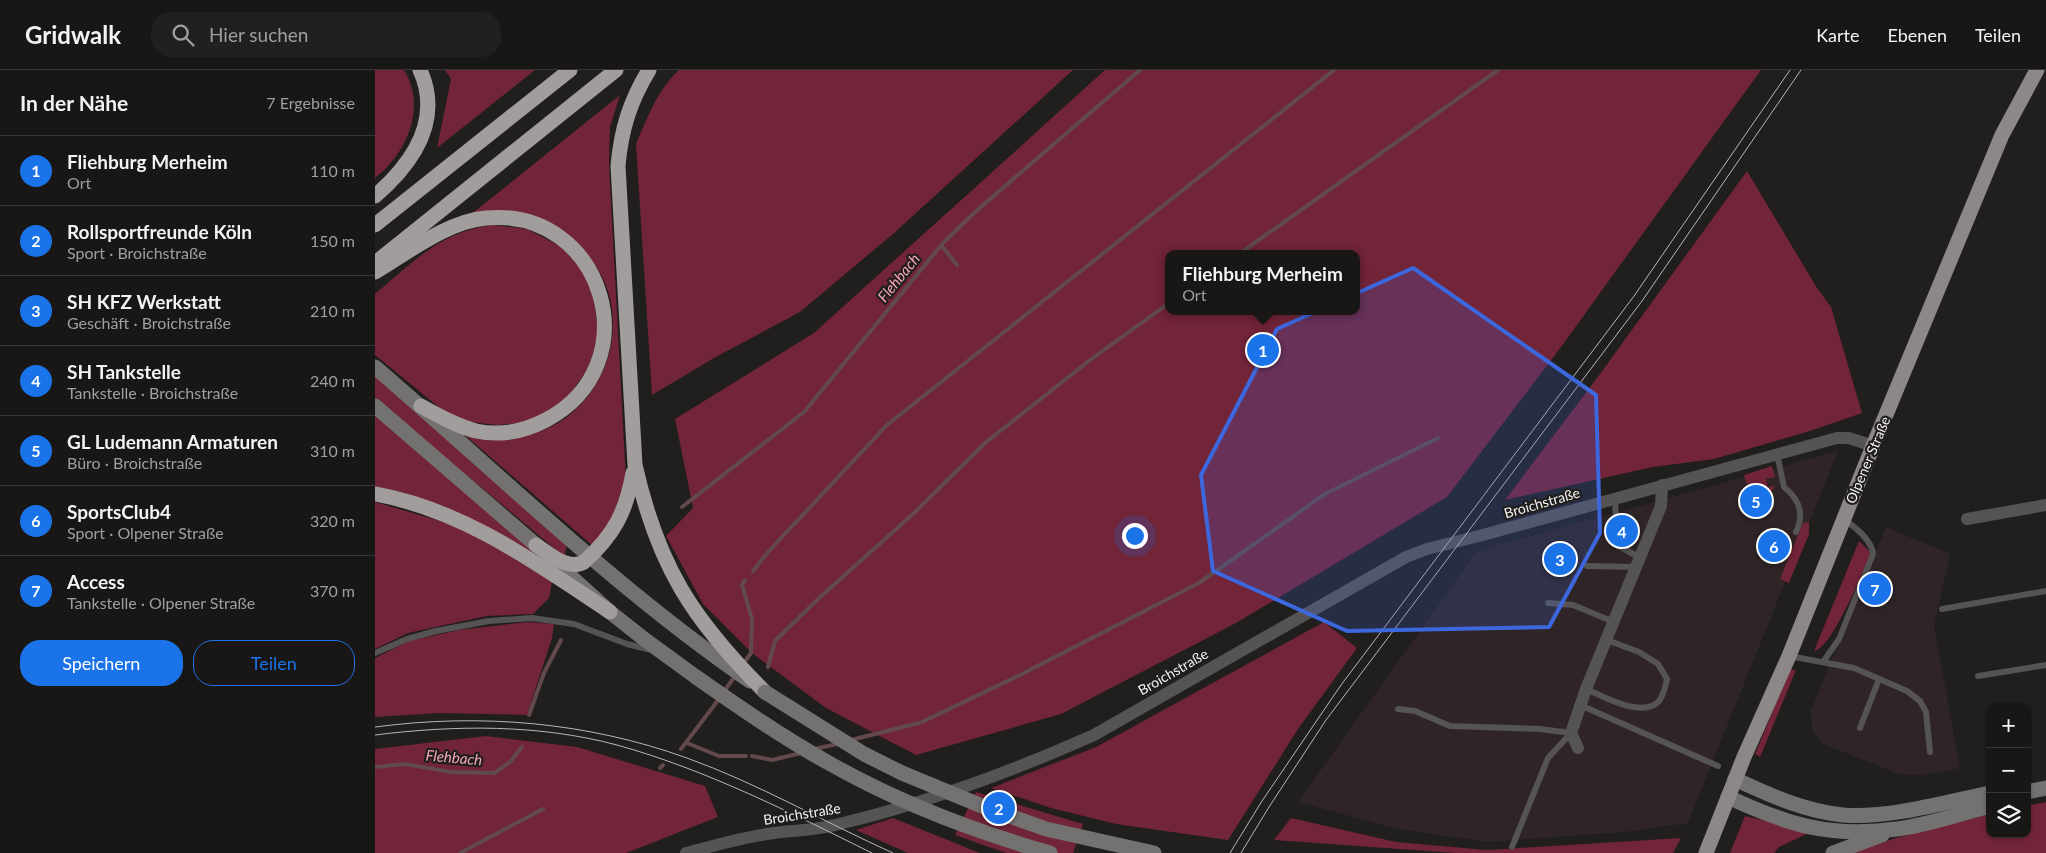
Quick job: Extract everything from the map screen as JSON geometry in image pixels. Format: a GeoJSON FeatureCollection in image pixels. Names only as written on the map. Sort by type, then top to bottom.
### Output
{"type":"FeatureCollection","features":[{"type":"Feature","properties":{"kind":"highway"},"geometry":{"type":"LineString","coordinates":[[375,196],[402,170],[413,156],[420,141],[425,125],[427,108],[426,91],[420,70]]}},
{"type":"Feature","properties":{"kind":"highway"},"geometry":{"type":"LineString","coordinates":[[375,226],[570,70]]}},
{"type":"Feature","properties":{"kind":"highway"},"geometry":{"type":"LineString","coordinates":[[375,263],[615,70]]}},
{"type":"Feature","properties":{"kind":"highway"},"geometry":{"type":"LineString","coordinates":[[649,70],[637,89],[627,113],[621,139],[618,166],[635,466],[643,502],[654,536],[669,570],[715,649],[765,692]]}},
{"type":"Feature","properties":{"kind":"highway"},"geometry":{"type":"LineString","coordinates":[[375,272],[446,230],[465,222],[485,218],[506,217],[526,221],[545,228],[563,239],[582,258],[590,269],[599,288],[604,308],[603,349],[596,368],[586,386],[557,415],[538,425],[519,431],[498,433],[478,431],[458,425],[421,406]]}},
{"type":"Feature","properties":{"kind":"highway"},"geometry":{"type":"LineString","coordinates":[[536,545],[566,564],[578,565],[591,556],[613,529],[625,508],[635,466]]}},
{"type":"Feature","properties":{"kind":"highway"},"geometry":{"type":"LineString","coordinates":[[375,494],[414,504],[476,528],[505,543],[610,612]]}},
{"type":"Feature","properties":{"kind":"main road","name":"Olpener Straße"},"geometry":{"type":"LineString","coordinates":[[1706,853],[1735,779],[1789,656],[1873,446],[2002,135],[2037,70]]}},
{"type":"Feature","properties":{"kind":"main road"},"geometry":{"type":"LineString","coordinates":[[375,367],[591,556],[715,649]]}},
{"type":"Feature","properties":{"kind":"main road"},"geometry":{"type":"LineString","coordinates":[[375,406],[536,545],[610,612],[661,652],[798,746],[864,782],[970,828],[1050,853]]}},
{"type":"Feature","properties":{"kind":"main road"},"geometry":{"type":"LineString","coordinates":[[765,692],[865,754],[949,793],[1046,829],[1154,853]]}},
{"type":"Feature","properties":{"kind":"main road"},"geometry":{"type":"LineString","coordinates":[[1735,779],[1800,806],[1844,815],[1893,812],[1986,794]]}},
{"type":"Feature","properties":{"kind":"main road"},"geometry":{"type":"LineString","coordinates":[[2031,791],[2046,788]]}},
{"type":"Feature","properties":{"kind":"main road"},"geometry":{"type":"LineString","coordinates":[[1728,797],[1774,817],[1810,827],[1854,832],[1898,829],[1942,820],[1986,807]]}},
{"type":"Feature","properties":{"kind":"main road"},"geometry":{"type":"LineString","coordinates":[[1833,853],[1898,829]]}},
{"type":"Feature","properties":{"kind":"street","name":"Broichstraße"},"geometry":{"type":"LineString","coordinates":[[686,853],[767,834],[835,826],[886,812],[984,780],[1094,734],[1406,557],[1427,549],[1840,437],[1873,446]]}},
{"type":"Feature","properties":{"kind":"street"},"geometry":{"type":"LineString","coordinates":[[1578,748],[1571,733],[1586,690],[1661,506],[1663,485]]}},
{"type":"Feature","properties":{"kind":"street"},"geometry":{"type":"LineString","coordinates":[[1967,519],[2045,510]]}},
{"type":"Feature","properties":{"kind":"lane"},"geometry":{"type":"LineString","coordinates":[[1777,454],[1784,487],[1797,500],[1800,519],[1796,532]]}},
{"type":"Feature","properties":{"kind":"lane"},"geometry":{"type":"LineString","coordinates":[[1615,498],[1616,522]]}},
{"type":"Feature","properties":{"kind":"lane"},"geometry":{"type":"LineString","coordinates":[[1823,662],[1839,639],[1873,554],[1872,548],[1854,527],[1843,520]]}},
{"type":"Feature","properties":{"kind":"lane"},"geometry":{"type":"LineString","coordinates":[[1617,540],[1618,546],[1639,563]]}},
{"type":"Feature","properties":{"kind":"lane"},"geometry":{"type":"LineString","coordinates":[[1587,566],[1639,563]]}},
{"type":"Feature","properties":{"kind":"lane"},"geometry":{"type":"LineString","coordinates":[[1941,609],[2046,591]]}},
{"type":"Feature","properties":{"kind":"lane"},"geometry":{"type":"LineString","coordinates":[[1548,604],[1573,605],[1614,622]]}},
{"type":"Feature","properties":{"kind":"lane"},"geometry":{"type":"LineString","coordinates":[[375,653],[407,639],[436,631],[489,620],[533,618],[573,624],[627,644],[661,652]]}},
{"type":"Feature","properties":{"kind":"lane"},"geometry":{"type":"LineString","coordinates":[[1586,690],[1631,707],[1648,707],[1658,702],[1664,694],[1667,680],[1658,664],[1639,652],[1607,640]]}},
{"type":"Feature","properties":{"kind":"lane"},"geometry":{"type":"LineString","coordinates":[[1789,656],[1854,668],[1907,691],[1920,701],[1926,712],[1930,752]]}},
{"type":"Feature","properties":{"kind":"lane"},"geometry":{"type":"LineString","coordinates":[[1978,676],[2046,665]]}},
{"type":"Feature","properties":{"kind":"lane"},"geometry":{"type":"LineString","coordinates":[[1860,728],[1879,679]]}},
{"type":"Feature","properties":{"kind":"lane"},"geometry":{"type":"LineString","coordinates":[[1581,705],[1718,766]]}},
{"type":"Feature","properties":{"kind":"lane"},"geometry":{"type":"LineString","coordinates":[[1398,709],[1415,711],[1450,726],[1540,729],[1571,733]]}},
{"type":"Feature","properties":{"kind":"lane"},"geometry":{"type":"LineString","coordinates":[[1512,847],[1548,758],[1571,733]]}},
{"type":"Feature","properties":{"kind":"highlighted area"},"geometry":{"type":"Polygon","coordinates":[[[1413,268],[1596,395],[1600,533],[1549,627],[1347,631],[1213,571],[1201,475],[1277,329],[1413,268]]]}},
{"type":"Feature","properties":{"kind":"shaded area"},"geometry":{"type":"Polygon","coordinates":[[[375,70],[404,70],[411,84],[414,99],[410,128],[404,143],[396,156],[375,178],[375,70]]]}},
{"type":"Feature","properties":{"kind":"shaded area"},"geometry":{"type":"Polygon","coordinates":[[[445,70],[535,70],[437,148],[451,79],[445,70]]]}},
{"type":"Feature","properties":{"kind":"shaded area"},"geometry":{"type":"Polygon","coordinates":[[[679,70],[1073,70],[893,234],[800,312],[714,358],[652,395],[636,144],[659,95],[679,70]]]}},
{"type":"Feature","properties":{"kind":"shaded area"},"geometry":{"type":"Polygon","coordinates":[[[1105,70],[1761,70],[1561,347],[1447,497],[1236,623],[1061,714],[916,755],[826,708],[752,653],[703,604],[666,536],[693,508],[675,419],[814,333],[1105,70]]]}},
{"type":"Feature","properties":{"kind":"shaded area"},"geometry":{"type":"Polygon","coordinates":[[[620,95],[610,127],[609,165],[626,481],[618,508],[593,546],[465,435],[508,438],[533,434],[554,426],[572,413],[587,398],[599,380],[607,360],[612,339],[613,317],[606,285],[591,260],[563,232],[469,216],[620,95]]]}},
{"type":"Feature","properties":{"kind":"shaded area"},"geometry":{"type":"Polygon","coordinates":[[[1747,171],[1817,288],[1831,307],[1862,413],[1810,431],[1714,459],[1653,467],[1505,500],[1600,374],[1747,171]]]}},
{"type":"Feature","properties":{"kind":"shaded area"},"geometry":{"type":"Polygon","coordinates":[[[492,225],[527,229],[560,246],[578,264],[594,294],[598,336],[589,367],[568,397],[541,416],[519,423],[497,425],[462,421],[446,413],[375,355],[375,294],[415,260],[442,241],[457,234],[492,225]]]}},
{"type":"Feature","properties":{"kind":"shaded area"},"geometry":{"type":"Polygon","coordinates":[[[375,376],[567,542],[565,555],[561,554],[375,398],[375,376]]]}},
{"type":"Feature","properties":{"kind":"shaded area"},"geometry":{"type":"Polygon","coordinates":[[[375,415],[539,556],[375,489],[375,415]]]}},
{"type":"Feature","properties":{"kind":"shaded area"},"geometry":{"type":"Polygon","coordinates":[[[1838,451],[1688,823],[1624,832],[1487,842],[1398,829],[1298,802],[1477,551],[1838,451]]]}},
{"type":"Feature","properties":{"kind":"shaded area"},"geometry":{"type":"Polygon","coordinates":[[[1772,466],[1775,477],[1766,479],[1768,487],[1775,486],[1771,493],[1746,483],[1744,475],[1772,466]]]}},
{"type":"Feature","properties":{"kind":"shaded area"},"geometry":{"type":"Polygon","coordinates":[[[375,502],[454,525],[486,541],[552,582],[549,598],[533,614],[487,616],[408,633],[375,649],[375,502]]]}},
{"type":"Feature","properties":{"kind":"shaded area"},"geometry":{"type":"Polygon","coordinates":[[[1809,522],[1809,534],[1789,583],[1780,579],[1803,523],[1809,522]]]}},
{"type":"Feature","properties":{"kind":"shaded area"},"geometry":{"type":"Polygon","coordinates":[[[1886,527],[1950,554],[1934,626],[1960,768],[1920,775],[1899,774],[1823,744],[1812,730],[1811,711],[1886,527]]]}},
{"type":"Feature","properties":{"kind":"shaded area"},"geometry":{"type":"Polygon","coordinates":[[[1859,541],[1871,553],[1838,624],[1821,647],[1814,651],[1859,541]]]}},
{"type":"Feature","properties":{"kind":"shaded area"},"geometry":{"type":"Polygon","coordinates":[[[528,622],[554,624],[552,638],[527,715],[439,713],[375,717],[375,658],[409,641],[459,630],[528,622]]]}},
{"type":"Feature","properties":{"kind":"shaded area"},"geometry":{"type":"Polygon","coordinates":[[[1324,622],[1357,648],[1298,729],[1228,840],[1116,824],[1051,808],[991,788],[1096,747],[1324,622]]]}},
{"type":"Feature","properties":{"kind":"shaded area"},"geometry":{"type":"Polygon","coordinates":[[[1790,670],[1796,670],[1760,757],[1755,754],[1790,670]]]}},
{"type":"Feature","properties":{"kind":"shaded area"},"geometry":{"type":"Polygon","coordinates":[[[486,736],[577,747],[705,786],[718,817],[626,853],[375,853],[375,749],[486,736]]]}},
{"type":"Feature","properties":{"kind":"shaded area"},"geometry":{"type":"Polygon","coordinates":[[[976,792],[1083,824],[1073,853],[1006,853],[955,835],[976,792]]]}},
{"type":"Feature","properties":{"kind":"shaded area"},"geometry":{"type":"Polygon","coordinates":[[[2046,802],[2046,853],[1851,853],[1896,838],[1986,815],[1986,838],[2031,838],[2031,805],[2046,802]]]}},
{"type":"Feature","properties":{"kind":"shaded area"},"geometry":{"type":"Polygon","coordinates":[[[1745,816],[1811,832],[1779,847],[1774,853],[1730,853],[1745,816]]]}},
{"type":"Feature","properties":{"kind":"shaded area"},"geometry":{"type":"Polygon","coordinates":[[[893,818],[980,853],[908,853],[856,830],[893,818]]]}},
{"type":"Feature","properties":{"kind":"shaded area"},"geometry":{"type":"Polygon","coordinates":[[[1291,818],[1396,842],[1487,850],[1681,838],[1673,853],[1456,853],[1274,840],[1291,818]]]}},
{"type":"Feature","properties":{"kind":"waterway","name":"Flehbach"},"geometry":{"type":"LineString","coordinates":[[682,507],[804,412],[943,243],[975,212],[1140,70]]}},
{"type":"Feature","properties":{"kind":"waterway"},"geometry":{"type":"LineString","coordinates":[[753,571],[768,552],[887,425],[1334,70]]}},
{"type":"Feature","properties":{"kind":"waterway"},"geometry":{"type":"LineString","coordinates":[[1245,250],[1498,70]]}},
{"type":"Feature","properties":{"kind":"waterway"},"geometry":{"type":"LineString","coordinates":[[941,245],[957,265]]}},
{"type":"Feature","properties":{"kind":"waterway"},"geometry":{"type":"LineString","coordinates":[[768,667],[775,641],[818,599],[914,513],[985,443],[1090,360],[1165,306]]}},
{"type":"Feature","properties":{"kind":"waterway"},"geometry":{"type":"LineString","coordinates":[[922,722],[1020,675],[1199,583],[1325,494],[1438,438]]}},
{"type":"Feature","properties":{"kind":"waterway"},"geometry":{"type":"LineString","coordinates":[[743,664],[751,653],[752,619],[742,585],[745,580]]}},
{"type":"Feature","properties":{"kind":"waterway","name":"Flehbach"},"geometry":{"type":"LineString","coordinates":[[529,715],[544,673],[561,640]]}},
{"type":"Feature","properties":{"kind":"waterway"},"geometry":{"type":"LineString","coordinates":[[723,693],[735,676]]}},
{"type":"Feature","properties":{"kind":"waterway"},"geometry":{"type":"LineString","coordinates":[[681,749],[719,699]]}},
{"type":"Feature","properties":{"kind":"waterway"},"geometry":{"type":"LineString","coordinates":[[851,740],[919,723]]}},
{"type":"Feature","properties":{"kind":"waterway"},"geometry":{"type":"LineString","coordinates":[[687,743],[719,756],[746,756]]}},
{"type":"Feature","properties":{"kind":"waterway"},"geometry":{"type":"LineString","coordinates":[[815,749],[837,744]]}},
{"type":"Feature","properties":{"kind":"waterway","name":"Flehbach"},"geometry":{"type":"LineString","coordinates":[[375,767],[405,764],[451,772],[494,773],[510,762],[522,747]]}},
{"type":"Feature","properties":{"kind":"waterway"},"geometry":{"type":"LineString","coordinates":[[752,756],[772,760],[801,753]]}},
{"type":"Feature","properties":{"kind":"waterway"},"geometry":{"type":"LineString","coordinates":[[660,768],[663,765]]}},
{"type":"Feature","properties":{"kind":"waterway"},"geometry":{"type":"LineString","coordinates":[[460,853],[543,809]]}},
{"type":"Feature","properties":{"kind":"tram line"},"geometry":{"type":"LineString","coordinates":[[1230,853],[1262,801],[1341,685],[1634,296],[1790,70]]}},
{"type":"Feature","properties":{"kind":"tram line"},"geometry":{"type":"LineString","coordinates":[[1241,853],[1326,720],[1642,301],[1801,70]]}},
{"type":"Feature","properties":{"kind":"tram line"},"geometry":{"type":"LineString","coordinates":[[375,727],[454,721],[494,721],[533,724],[611,736],[649,746],[714,768],[766,791],[893,853]]}},
{"type":"Feature","properties":{"kind":"tram line"},"geometry":{"type":"LineString","coordinates":[[375,735],[435,729],[496,728],[557,733],[617,745],[715,779],[779,807],[872,853]]}},
{"type":"Feature","properties":{"kind":"place","name":"Fliehburg Merheim"},"geometry":{"type":"Point","coordinates":[1263,350]}},
{"type":"Feature","properties":{"kind":"place","name":"GL Ludemann Armaturen"},"geometry":{"type":"Point","coordinates":[1756,501]}},
{"type":"Feature","properties":{"kind":"place","name":"SH Tankstelle"},"geometry":{"type":"Point","coordinates":[1622,531]}},
{"type":"Feature","properties":{"kind":"place","name":"SportsClub4"},"geometry":{"type":"Point","coordinates":[1774,546]}},
{"type":"Feature","properties":{"kind":"place","name":"SH KFZ Werkstatt"},"geometry":{"type":"Point","coordinates":[1560,559]}},
{"type":"Feature","properties":{"kind":"place","name":"Access"},"geometry":{"type":"Point","coordinates":[1875,589]}},
{"type":"Feature","properties":{"kind":"place","name":"Rollsportfreunde Köln"},"geometry":{"type":"Point","coordinates":[999,808]}}]}
